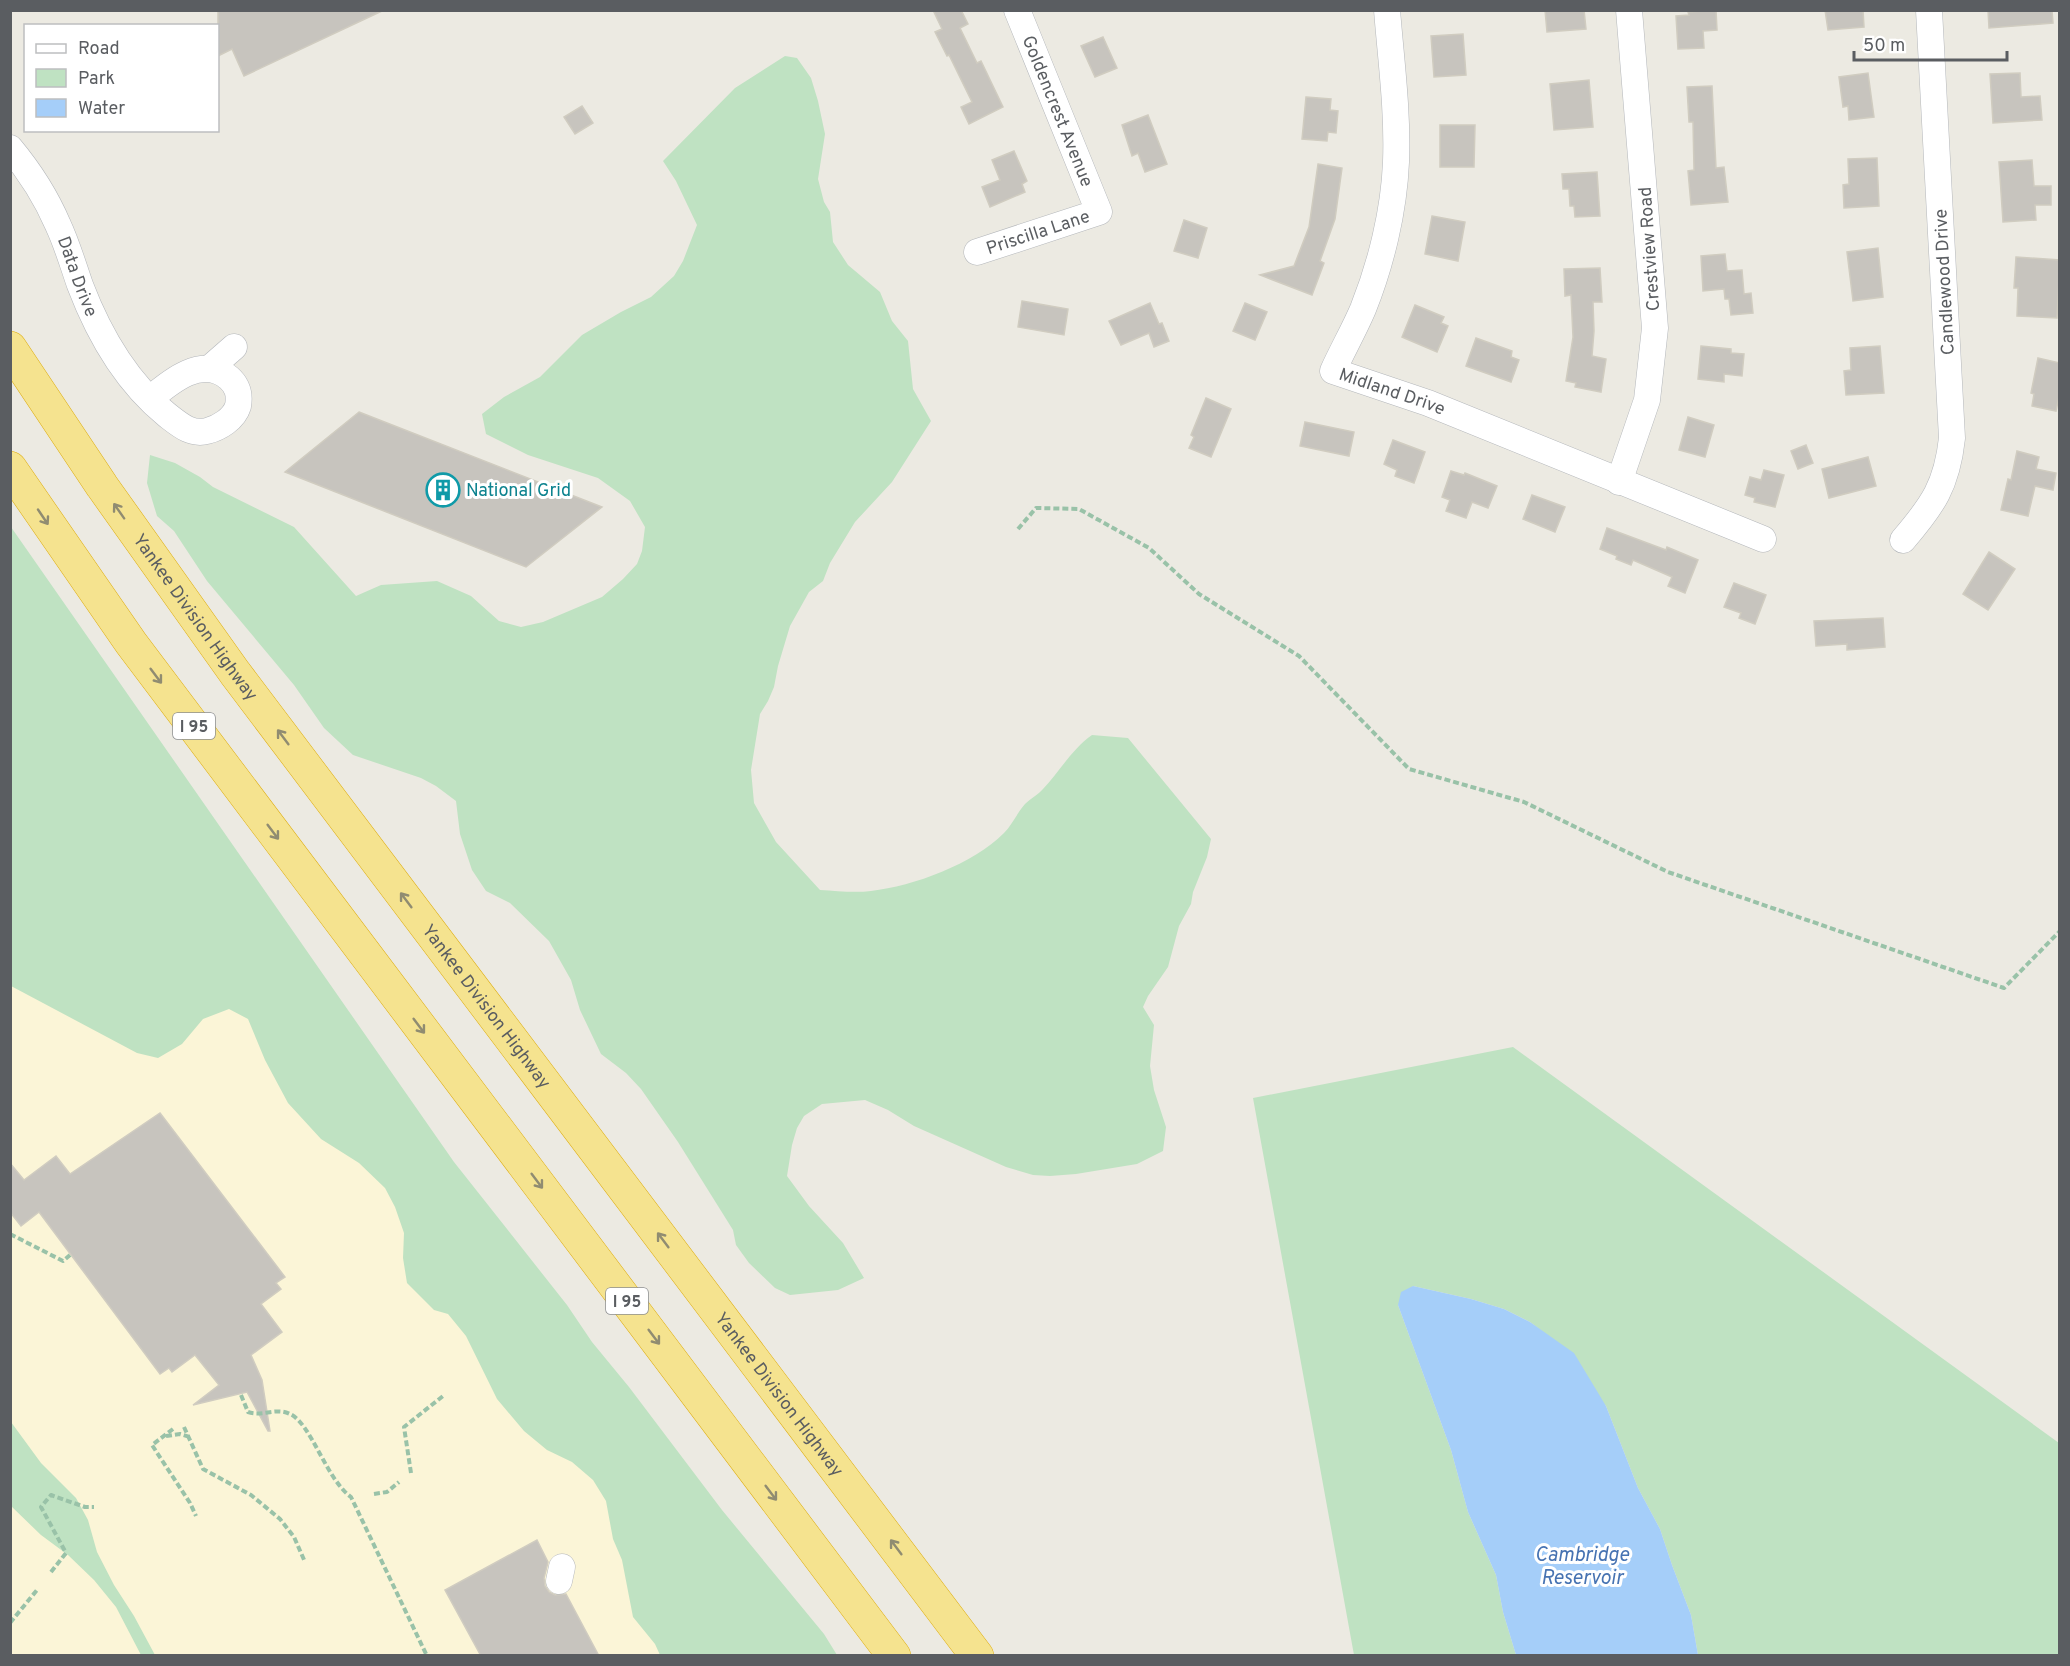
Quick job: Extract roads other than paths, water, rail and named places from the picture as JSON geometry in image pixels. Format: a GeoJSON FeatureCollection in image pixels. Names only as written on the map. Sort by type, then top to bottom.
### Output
{"type":"FeatureCollection","features":[{"type":"Feature","properties":{"kind":"highway","name":"Yankee Division Highway"},"geometry":{"type":"LineString","coordinates":[[10,348],[102,486],[235,672],[977,1653]]}},
{"type":"Feature","properties":{"kind":"highway","name":"I 95"},"geometry":{"type":"LineString","coordinates":[[10,468],[131,643],[894,1656]]}},
{"type":"Feature","properties":{"kind":"highway"},"geometry":{"type":"LineString","coordinates":[[870,1624],[883,1656]]}},
{"type":"Feature","properties":{"kind":"street","name":"Goldencrest Avenue"},"geometry":{"type":"LineString","coordinates":[[1017,10],[1099,212]]}},
{"type":"Feature","properties":{"kind":"street","name":"Midland Drive"},"geometry":{"type":"LineString","coordinates":[[1387,10],[1395,117],[1396,162],[1392,198],[1384,238],[1362,309],[1333,371],[1428,403],[1763,539]]}},
{"type":"Feature","properties":{"kind":"street","name":"Crestview Road"},"geometry":{"type":"LineString","coordinates":[[1619,482],[1647,400],[1654,327],[1629,10]]}},
{"type":"Feature","properties":{"kind":"street","name":"Candlewood Drive"},"geometry":{"type":"LineString","coordinates":[[1903,540],[1927,512],[1941,488],[1949,464],[1952,438],[1929,10]]}},
{"type":"Feature","properties":{"kind":"street","name":"Data Drive"},"geometry":{"type":"LineString","coordinates":[[10,148],[29,173],[50,208],[65,240],[89,306],[110,348],[128,376],[150,399],[186,429],[200,433],[227,422],[237,410],[240,395],[234,383],[224,374],[210,368]]}},
{"type":"Feature","properties":{"kind":"street","name":"Priscilla Lane"},"geometry":{"type":"LineString","coordinates":[[977,252],[1099,212]]}},
{"type":"Feature","properties":{"kind":"street"},"geometry":{"type":"LineString","coordinates":[[150,399],[169,382],[182,375],[194,370],[210,368],[234,347]]}},
{"type":"Feature","properties":{"kind":"water","name":"Cambridge Reservoir"},"geometry":{"type":"Polygon","coordinates":[[[1413,1286],[1504,1309],[1530,1322],[1574,1353],[1606,1406],[1638,1488],[1660,1529],[1691,1615],[1698,1655],[1516,1655],[1503,1612],[1496,1575],[1468,1512],[1451,1450],[1398,1305],[1401,1292],[1413,1286]]]}},
{"type":"Feature","properties":{"kind":"place","name":"National Grid"},"geometry":{"type":"Point","coordinates":[443,490]}}]}
